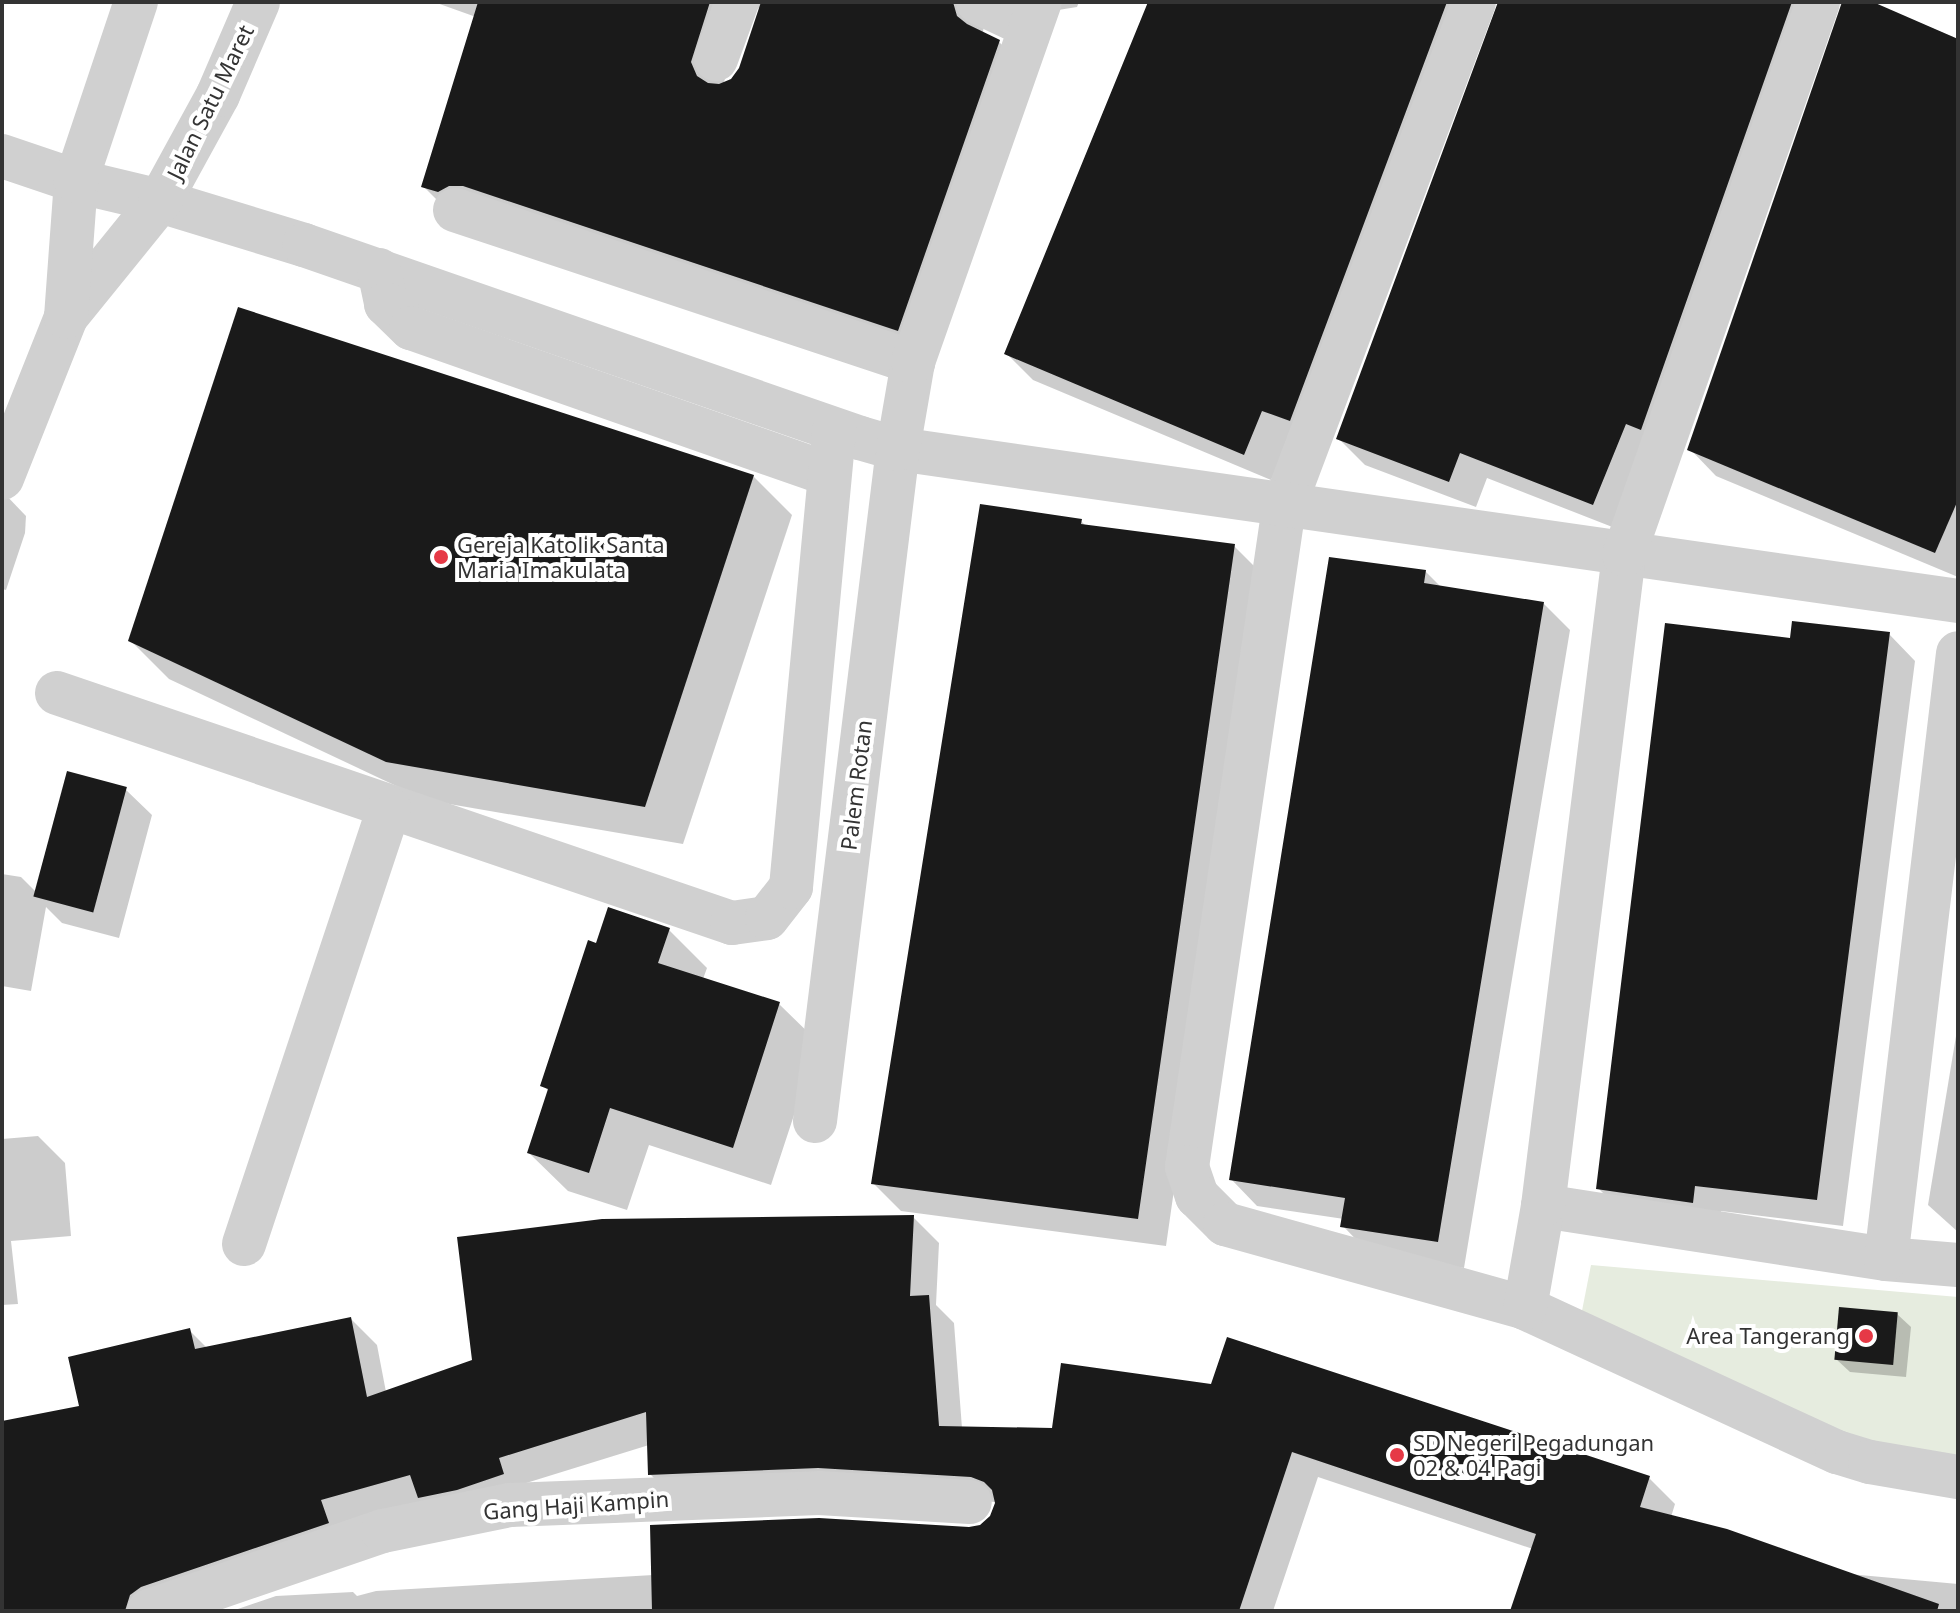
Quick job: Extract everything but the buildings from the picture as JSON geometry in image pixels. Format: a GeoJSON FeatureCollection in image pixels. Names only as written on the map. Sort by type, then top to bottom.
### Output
{"type":"FeatureCollection","features":[{"type":"Feature","properties":{"kind":"street","name":"Jalan Satu Maret"},"geometry":{"type":"LineString","coordinates":[[66,317],[76,181],[136,2]]}},
{"type":"Feature","properties":{"kind":"street","name":"Jalan Satu Maret"},"geometry":{"type":"LineString","coordinates":[[2,478],[66,317],[160,201],[218,95],[258,2]]}},
{"type":"Feature","properties":{"kind":"street"},"geometry":{"type":"LineString","coordinates":[[716,59],[737,2]]}},
{"type":"Feature","properties":{"kind":"street"},"geometry":{"type":"LineString","coordinates":[[978,2],[1034,14]]}},
{"type":"Feature","properties":{"kind":"street"},"geometry":{"type":"LineString","coordinates":[[1474,2],[1284,507],[1187,1167],[1197,1196],[1225,1224],[1525,1308],[1837,1452],[1870,1462],[1958,1477]]}},
{"type":"Feature","properties":{"kind":"street"},"geometry":{"type":"LineString","coordinates":[[1525,1308],[1543,1206],[1624,555],[1818,2]]}},
{"type":"Feature","properties":{"kind":"street","name":"Palem Rotan"},"geometry":{"type":"LineString","coordinates":[[815,1121],[898,449],[913,362],[1034,14]]}},
{"type":"Feature","properties":{"kind":"street","name":"Jalan Satu Maret"},"geometry":{"type":"LineString","coordinates":[[2,156],[76,181],[160,201]]}},
{"type":"Feature","properties":{"kind":"street"},"geometry":{"type":"LineString","coordinates":[[160,201],[379,270],[834,430],[898,449],[1284,507],[1958,601]]}},
{"type":"Feature","properties":{"kind":"street"},"geometry":{"type":"LineString","coordinates":[[455,210],[913,362]]}},
{"type":"Feature","properties":{"kind":"street"},"geometry":{"type":"LineString","coordinates":[[379,270],[386,304],[411,328],[828,474]]}},
{"type":"Feature","properties":{"kind":"street"},"geometry":{"type":"LineString","coordinates":[[57,693],[389,809],[732,923],[767,918],[791,887],[834,430]]}},
{"type":"Feature","properties":{"kind":"street"},"geometry":{"type":"LineString","coordinates":[[1886,1259],[1958,653]]}},
{"type":"Feature","properties":{"kind":"street"},"geometry":{"type":"LineString","coordinates":[[244,1244],[389,809]]}},
{"type":"Feature","properties":{"kind":"street"},"geometry":{"type":"LineString","coordinates":[[1543,1206],[1886,1259],[1958,1265]]}},
{"type":"Feature","properties":{"kind":"street","name":"Gang Haji Kampin"},"geometry":{"type":"LineString","coordinates":[[149,1611],[383,1531],[510,1505],[819,1493],[970,1502]]}},
{"type":"Feature","properties":{"kind":"shaded area"},"geometry":{"type":"Polygon","coordinates":[[[1591,1265],[1958,1297],[1958,1458],[1836,1441],[1579,1326],[1591,1265]]]}},
{"type":"Feature","properties":{"kind":"place","name":"Gereja Katolik Santa Maria Imakulata"},"geometry":{"type":"Point","coordinates":[441,557]}},
{"type":"Feature","properties":{"kind":"place","name":"Area Tangerang"},"geometry":{"type":"Point","coordinates":[1866,1336]}},
{"type":"Feature","properties":{"kind":"place","name":"SD Negeri Pegadungan 02 & 04 Pagi"},"geometry":{"type":"Point","coordinates":[1397,1455]}}]}
